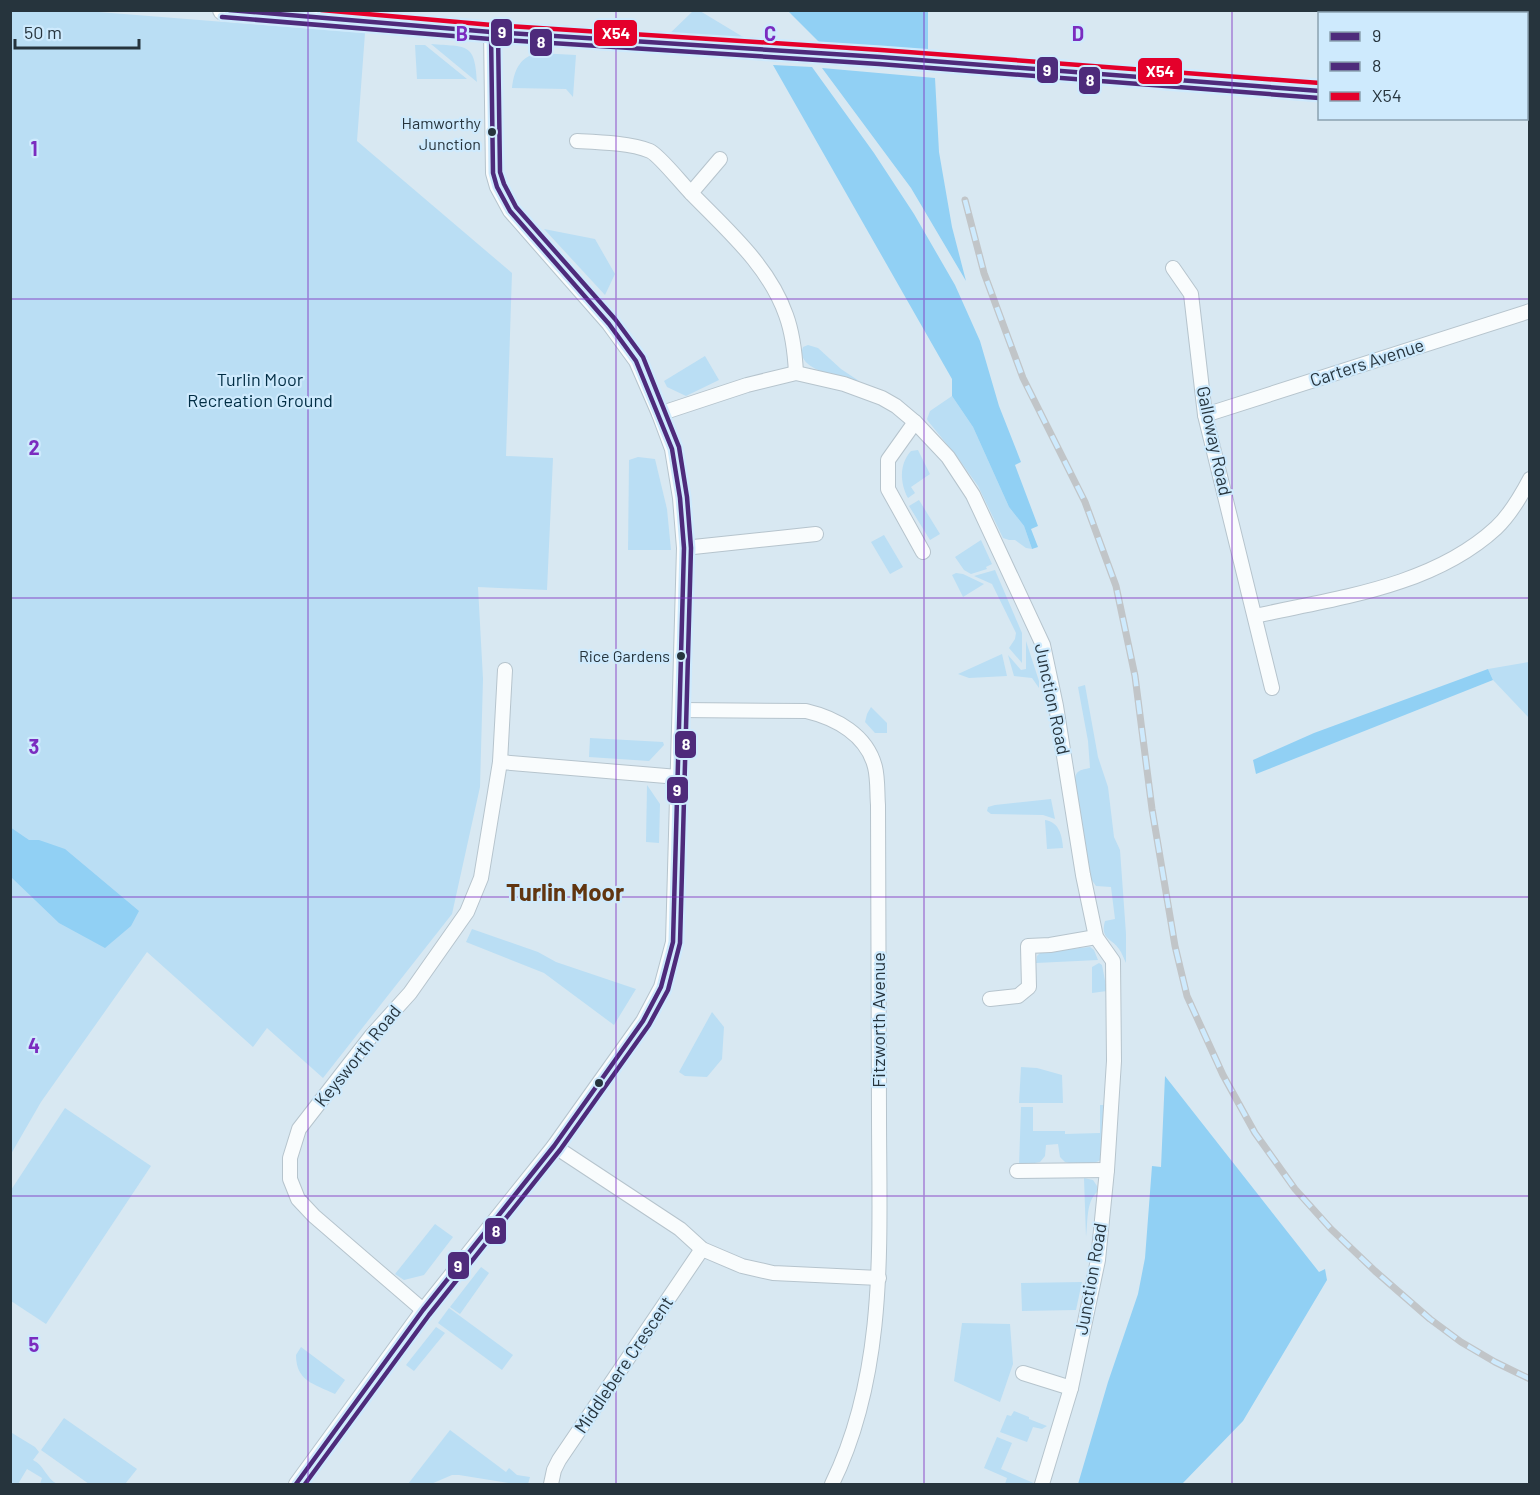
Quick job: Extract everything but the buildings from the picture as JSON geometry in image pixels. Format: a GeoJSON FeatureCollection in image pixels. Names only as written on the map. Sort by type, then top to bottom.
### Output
{"type":"FeatureCollection","features":[{"type":"Feature","properties":{"kind":"main road"},"geometry":{"type":"LineString","coordinates":[[223,10],[373,16],[490,32],[880,57],[1318,91]]}},
{"type":"Feature","properties":{"kind":"street"},"geometry":{"type":"LineString","coordinates":[[296,1485],[423,1310],[554,1146],[643,1021],[661,987],[674,942],[684,548],[680,498],[672,449],[636,361],[609,324],[510,210],[497,187],[493,172],[490,32]]}},
{"type":"Feature","properties":{"kind":"street"},"geometry":{"type":"LineString","coordinates":[[577,141],[615,143],[651,151],[737,239],[771,284],[787,315],[794,344],[796,374]]}},
{"type":"Feature","properties":{"kind":"street"},"geometry":{"type":"LineString","coordinates":[[691,193],[720,159]]}},
{"type":"Feature","properties":{"kind":"street","name":"Galloway Road"},"geometry":{"type":"LineString","coordinates":[[1173,268],[1191,294],[1205,416],[1272,688]]}},
{"type":"Feature","properties":{"kind":"street","name":"Carters Avenue"},"geometry":{"type":"LineString","coordinates":[[1205,416],[1530,311]]}},
{"type":"Feature","properties":{"kind":"street","name":"Junction Road"},"geometry":{"type":"LineString","coordinates":[[659,414],[747,385],[796,374],[825,379],[882,398],[896,406],[915,422],[948,457],[973,495],[1043,645],[1056,706],[1083,875],[1096,937],[1113,961],[1114,1061],[1098,1260],[1071,1388],[1042,1485]]}},
{"type":"Feature","properties":{"kind":"street"},"geometry":{"type":"LineString","coordinates":[[915,422],[888,460],[888,489],[923,552]]}},
{"type":"Feature","properties":{"kind":"street"},"geometry":{"type":"LineString","coordinates":[[1255,616],[1380,588],[1424,572],[1451,559],[1475,545],[1498,526],[1520,497],[1530,479]]}},
{"type":"Feature","properties":{"kind":"street"},"geometry":{"type":"LineString","coordinates":[[684,548],[816,534]]}},
{"type":"Feature","properties":{"kind":"street","name":"Keysworth Road"},"geometry":{"type":"LineString","coordinates":[[423,1310],[314,1216],[298,1199],[290,1179],[290,1158],[299,1129],[372,1035],[410,993],[467,912],[481,878],[500,762],[505,670]]}},
{"type":"Feature","properties":{"kind":"street","name":"Fitzworth Avenue"},"geometry":{"type":"LineString","coordinates":[[681,710],[806,711],[821,714],[830,717],[855,735],[870,754],[875,768],[878,805],[879,1278],[866,1392],[847,1455],[832,1485]]}},
{"type":"Feature","properties":{"kind":"street"},"geometry":{"type":"LineString","coordinates":[[500,762],[678,777]]}},
{"type":"Feature","properties":{"kind":"street"},"geometry":{"type":"LineString","coordinates":[[990,999],[1018,996],[1029,987],[1028,946],[1050,945],[1096,937]]}},
{"type":"Feature","properties":{"kind":"street"},"geometry":{"type":"LineString","coordinates":[[554,1146],[680,1229],[702,1249],[741,1266],[773,1274],[879,1278]]}},
{"type":"Feature","properties":{"kind":"street"},"geometry":{"type":"LineString","coordinates":[[1017,1170],[1107,1170]]}},
{"type":"Feature","properties":{"kind":"street","name":"Middlebere Crescent"},"geometry":{"type":"LineString","coordinates":[[551,1485],[559,1460],[702,1249]]}},
{"type":"Feature","properties":{"kind":"street"},"geometry":{"type":"LineString","coordinates":[[1023,1373],[1071,1388]]}},
{"type":"Feature","properties":{"kind":"green space","name":"Turlin Moor Recreation Ground"},"geometry":{"type":"Polygon","coordinates":[[[11,11],[86,11],[365,33],[357,141],[512,273],[506,456],[553,458],[547,590],[478,587],[483,679],[480,787],[452,914],[323,1078],[267,1028],[253,1047],[147,952],[41,1102],[11,1154],[11,11]]]}},
{"type":"Feature","properties":{"kind":"green space"},"geometry":{"type":"Polygon","coordinates":[[[693,11],[700,11],[763,49],[661,42],[693,11]]]}},
{"type":"Feature","properties":{"kind":"green space"},"geometry":{"type":"Polygon","coordinates":[[[431,44],[467,49],[474,60],[477,82],[431,44]]]}},
{"type":"Feature","properties":{"kind":"green space"},"geometry":{"type":"Polygon","coordinates":[[[415,45],[425,45],[467,79],[417,79],[415,45]]]}},
{"type":"Feature","properties":{"kind":"green space"},"geometry":{"type":"Polygon","coordinates":[[[538,53],[576,55],[573,97],[566,89],[512,88],[514,76],[522,61],[538,53]]]}},
{"type":"Feature","properties":{"kind":"green space"},"geometry":{"type":"Polygon","coordinates":[[[544,229],[595,239],[615,274],[605,295],[544,229]]]}},
{"type":"Feature","properties":{"kind":"green space"},"geometry":{"type":"Polygon","coordinates":[[[808,345],[818,348],[841,369],[859,381],[822,372],[813,367],[802,355],[803,347],[808,345]]]}},
{"type":"Feature","properties":{"kind":"green space"},"geometry":{"type":"Polygon","coordinates":[[[705,356],[719,380],[686,396],[667,387],[664,381],[705,356]]]}},
{"type":"Feature","properties":{"kind":"green space"},"geometry":{"type":"Polygon","coordinates":[[[952,396],[973,427],[1009,507],[1024,526],[1032,549],[1026,548],[1015,540],[1003,538],[978,486],[928,421],[930,411],[952,396]]]}},
{"type":"Feature","properties":{"kind":"green space"},"geometry":{"type":"Polygon","coordinates":[[[918,450],[930,474],[911,487],[915,493],[908,498],[902,480],[904,462],[911,451],[918,450]]]}},
{"type":"Feature","properties":{"kind":"green space"},"geometry":{"type":"Polygon","coordinates":[[[638,457],[655,459],[667,509],[671,550],[628,550],[629,460],[638,457]]]}},
{"type":"Feature","properties":{"kind":"green space"},"geometry":{"type":"Polygon","coordinates":[[[919,500],[940,534],[930,540],[909,506],[919,500]]]}},
{"type":"Feature","properties":{"kind":"green space"},"geometry":{"type":"Polygon","coordinates":[[[884,535],[903,567],[890,574],[871,542],[884,535]]]}},
{"type":"Feature","properties":{"kind":"green space"},"geometry":{"type":"Polygon","coordinates":[[[981,540],[992,564],[986,567],[987,569],[971,574],[964,570],[955,557],[981,540]]]}},
{"type":"Feature","properties":{"kind":"green space"},"geometry":{"type":"Polygon","coordinates":[[[995,570],[1022,633],[1022,663],[1009,648],[1016,633],[992,584],[974,576],[995,570]]]}},
{"type":"Feature","properties":{"kind":"green space"},"geometry":{"type":"Polygon","coordinates":[[[956,573],[984,584],[963,597],[952,575],[956,573]]]}},
{"type":"Feature","properties":{"kind":"green space"},"geometry":{"type":"Polygon","coordinates":[[[1026,641],[1039,681],[1039,688],[1032,678],[1014,676],[1008,655],[1021,670],[1026,669],[1026,641]]]}},
{"type":"Feature","properties":{"kind":"green space"},"geometry":{"type":"Polygon","coordinates":[[[1002,654],[1007,676],[969,678],[958,674],[1002,654]]]}},
{"type":"Feature","properties":{"kind":"green space"},"geometry":{"type":"Polygon","coordinates":[[[1529,662],[1529,718],[1493,680],[1488,669],[1529,662]]]}},
{"type":"Feature","properties":{"kind":"green space"},"geometry":{"type":"Polygon","coordinates":[[[1085,685],[1098,757],[1108,787],[1114,837],[1120,850],[1126,963],[1116,945],[1105,935],[1105,921],[1115,919],[1111,887],[1096,886],[1091,879],[1075,781],[1077,773],[1090,768],[1088,741],[1078,687],[1085,685]]]}},
{"type":"Feature","properties":{"kind":"green space"},"geometry":{"type":"Polygon","coordinates":[[[871,707],[887,723],[887,733],[875,733],[865,722],[871,707]]]}},
{"type":"Feature","properties":{"kind":"green space"},"geometry":{"type":"Polygon","coordinates":[[[590,738],[663,742],[664,745],[649,761],[589,757],[590,738]]]}},
{"type":"Feature","properties":{"kind":"green space"},"geometry":{"type":"Polygon","coordinates":[[[647,785],[660,804],[659,843],[646,842],[647,785]]]}},
{"type":"Feature","properties":{"kind":"green space"},"geometry":{"type":"Polygon","coordinates":[[[1051,799],[1055,819],[1043,815],[991,814],[987,811],[988,807],[995,805],[1051,799]]]}},
{"type":"Feature","properties":{"kind":"green space"},"geometry":{"type":"Polygon","coordinates":[[[1045,820],[1057,826],[1063,848],[1047,849],[1045,820]]]}},
{"type":"Feature","properties":{"kind":"green space"},"geometry":{"type":"Polygon","coordinates":[[[472,929],[538,952],[556,962],[636,989],[614,1025],[544,973],[466,942],[472,929]]]}},
{"type":"Feature","properties":{"kind":"green space"},"geometry":{"type":"Polygon","coordinates":[[[1090,947],[1094,950],[1098,960],[1036,963],[1037,956],[1041,952],[1090,947]]]}},
{"type":"Feature","properties":{"kind":"green space"},"geometry":{"type":"Polygon","coordinates":[[[1099,963],[1102,965],[1107,991],[1092,993],[1092,967],[1099,963]]]}},
{"type":"Feature","properties":{"kind":"green space"},"geometry":{"type":"Polygon","coordinates":[[[712,1012],[724,1027],[722,1059],[707,1077],[685,1076],[679,1072],[712,1012]]]}},
{"type":"Feature","properties":{"kind":"green space"},"geometry":{"type":"Polygon","coordinates":[[[1021,1067],[1037,1068],[1062,1075],[1063,1103],[1019,1103],[1021,1067]]]}},
{"type":"Feature","properties":{"kind":"green space"},"geometry":{"type":"Polygon","coordinates":[[[1100,1105],[1105,1105],[1102,1159],[1084,1164],[1065,1162],[1060,1157],[1058,1144],[1046,1145],[1045,1156],[1040,1162],[1019,1166],[1021,1107],[1033,1107],[1033,1131],[1065,1131],[1065,1134],[1100,1133],[1100,1105]]]}},
{"type":"Feature","properties":{"kind":"green space"},"geometry":{"type":"Polygon","coordinates":[[[65,1108],[151,1166],[46,1324],[11,1301],[11,1190],[65,1108]]]}},
{"type":"Feature","properties":{"kind":"green space"},"geometry":{"type":"Polygon","coordinates":[[[1084,1178],[1093,1180],[1097,1186],[1097,1192],[1089,1206],[1086,1237],[1084,1178]]]}},
{"type":"Feature","properties":{"kind":"green space"},"geometry":{"type":"Polygon","coordinates":[[[435,1224],[453,1237],[424,1275],[404,1280],[395,1274],[435,1224]]]}},
{"type":"Feature","properties":{"kind":"green space"},"geometry":{"type":"Polygon","coordinates":[[[481,1267],[489,1273],[460,1314],[450,1307],[481,1267]]]}},
{"type":"Feature","properties":{"kind":"green space"},"geometry":{"type":"Polygon","coordinates":[[[1082,1282],[1076,1310],[1022,1311],[1021,1283],[1082,1282]]]}},
{"type":"Feature","properties":{"kind":"green space"},"geometry":{"type":"Polygon","coordinates":[[[449,1308],[513,1355],[502,1370],[438,1323],[449,1308]]]}},
{"type":"Feature","properties":{"kind":"green space"},"geometry":{"type":"Polygon","coordinates":[[[962,1323],[1010,1324],[1013,1364],[1000,1402],[954,1381],[962,1323]]]}},
{"type":"Feature","properties":{"kind":"green space"},"geometry":{"type":"Polygon","coordinates":[[[436,1327],[445,1333],[414,1371],[406,1365],[436,1327]]]}},
{"type":"Feature","properties":{"kind":"green space"},"geometry":{"type":"Polygon","coordinates":[[[301,1347],[345,1380],[335,1394],[313,1384],[299,1371],[296,1355],[301,1347]]]}},
{"type":"Feature","properties":{"kind":"green space"},"geometry":{"type":"Polygon","coordinates":[[[1014,1411],[1047,1426],[1042,1429],[1033,1427],[1027,1442],[1000,1432],[1007,1415],[1011,1416],[1014,1411]]]}},
{"type":"Feature","properties":{"kind":"green space"},"geometry":{"type":"Polygon","coordinates":[[[64,1418],[137,1469],[125,1484],[89,1484],[41,1450],[64,1418]]]}},
{"type":"Feature","properties":{"kind":"green space"},"geometry":{"type":"Polygon","coordinates":[[[450,1430],[506,1472],[509,1468],[517,1475],[530,1477],[528,1484],[452,1475],[431,1484],[408,1484],[450,1430]]]}},
{"type":"Feature","properties":{"kind":"green space"},"geometry":{"type":"Polygon","coordinates":[[[12,1433],[35,1447],[39,1452],[33,1460],[57,1484],[40,1484],[42,1478],[27,1469],[18,1484],[11,1484],[12,1433]]]}},
{"type":"Feature","properties":{"kind":"green space"},"geometry":{"type":"Polygon","coordinates":[[[997,1437],[1012,1443],[1001,1469],[1036,1484],[1005,1484],[1007,1478],[984,1468],[997,1437]]]}},
{"type":"Feature","properties":{"kind":"shaded area"},"geometry":{"type":"Polygon","coordinates":[[[788,11],[928,11],[928,53],[823,46],[788,11]]]}},
{"type":"Feature","properties":{"kind":"shaded area"},"geometry":{"type":"Polygon","coordinates":[[[773,65],[812,67],[874,153],[914,214],[955,285],[980,341],[999,406],[1021,462],[1015,465],[1038,526],[1031,529],[1038,547],[1032,549],[1024,526],[1009,507],[973,427],[952,396],[952,379],[773,65]]]}},
{"type":"Feature","properties":{"kind":"shaded area"},"geometry":{"type":"Polygon","coordinates":[[[822,68],[935,78],[939,152],[952,227],[966,281],[911,188],[822,68]]]}},
{"type":"Feature","properties":{"kind":"shaded area"},"geometry":{"type":"Polygon","coordinates":[[[1488,669],[1493,680],[1256,774],[1253,760],[1314,733],[1488,669]]]}},
{"type":"Feature","properties":{"kind":"shaded area"},"geometry":{"type":"Polygon","coordinates":[[[10,827],[29,840],[39,840],[65,849],[139,911],[131,926],[105,948],[59,923],[11,877],[10,827]]]}},
{"type":"Feature","properties":{"kind":"shaded area"},"geometry":{"type":"Polygon","coordinates":[[[1165,1076],[1319,1272],[1325,1269],[1327,1280],[1243,1421],[1182,1484],[1078,1484],[1108,1382],[1138,1294],[1145,1258],[1152,1166],[1161,1167],[1165,1076]]]}},
{"type":"Feature","properties":{"kind":"railway"},"geometry":{"type":"LineString","coordinates":[[965,200],[984,273],[1023,378],[1085,502],[1116,586],[1135,676],[1152,809],[1175,946],[1187,996],[1223,1075],[1255,1133],[1295,1189],[1331,1229],[1430,1319],[1461,1342],[1530,1379]]}},
{"type":"Feature","properties":{"kind":"transit line","name":"9"},"geometry":{"type":"LineString","coordinates":[[229,10],[491,32],[880,57],[1318,91]]}},
{"type":"Feature","properties":{"kind":"transit line","name":"X54"},"geometry":{"type":"LineString","coordinates":[[321,10],[492,25],[881,50],[1318,83]]}},
{"type":"Feature","properties":{"kind":"transit line","name":"8"},"geometry":{"type":"LineString","coordinates":[[222,17],[490,39],[879,64],[1318,98]]}},
{"type":"Feature","properties":{"kind":"transit line","name":"9"},"geometry":{"type":"LineString","coordinates":[[296,1484],[423,1310],[554,1146],[643,1021],[661,987],[673,942],[684,548],[680,498],[672,449],[636,361],[609,324],[510,211],[497,187],[493,173],[491,32]]}},
{"type":"Feature","properties":{"kind":"transit line","name":"8"},"geometry":{"type":"LineString","coordinates":[[305,1484],[429,1315],[560,1150],[649,1025],[668,990],[680,943],[691,548],[687,497],[679,447],[643,357],[615,319],[516,207],[504,184],[500,172],[498,32]]}},
{"type":"Feature","properties":{"kind":"place","name":"Hamworthy Junction"},"geometry":{"type":"Point","coordinates":[492,132]}},
{"type":"Feature","properties":{"kind":"place","name":"Rice Gardens"},"geometry":{"type":"Point","coordinates":[681,656]}},
{"type":"Feature","properties":{"kind":"district","name":"Turlin Moor"},"geometry":{"type":"Point","coordinates":[565,893]}}]}
